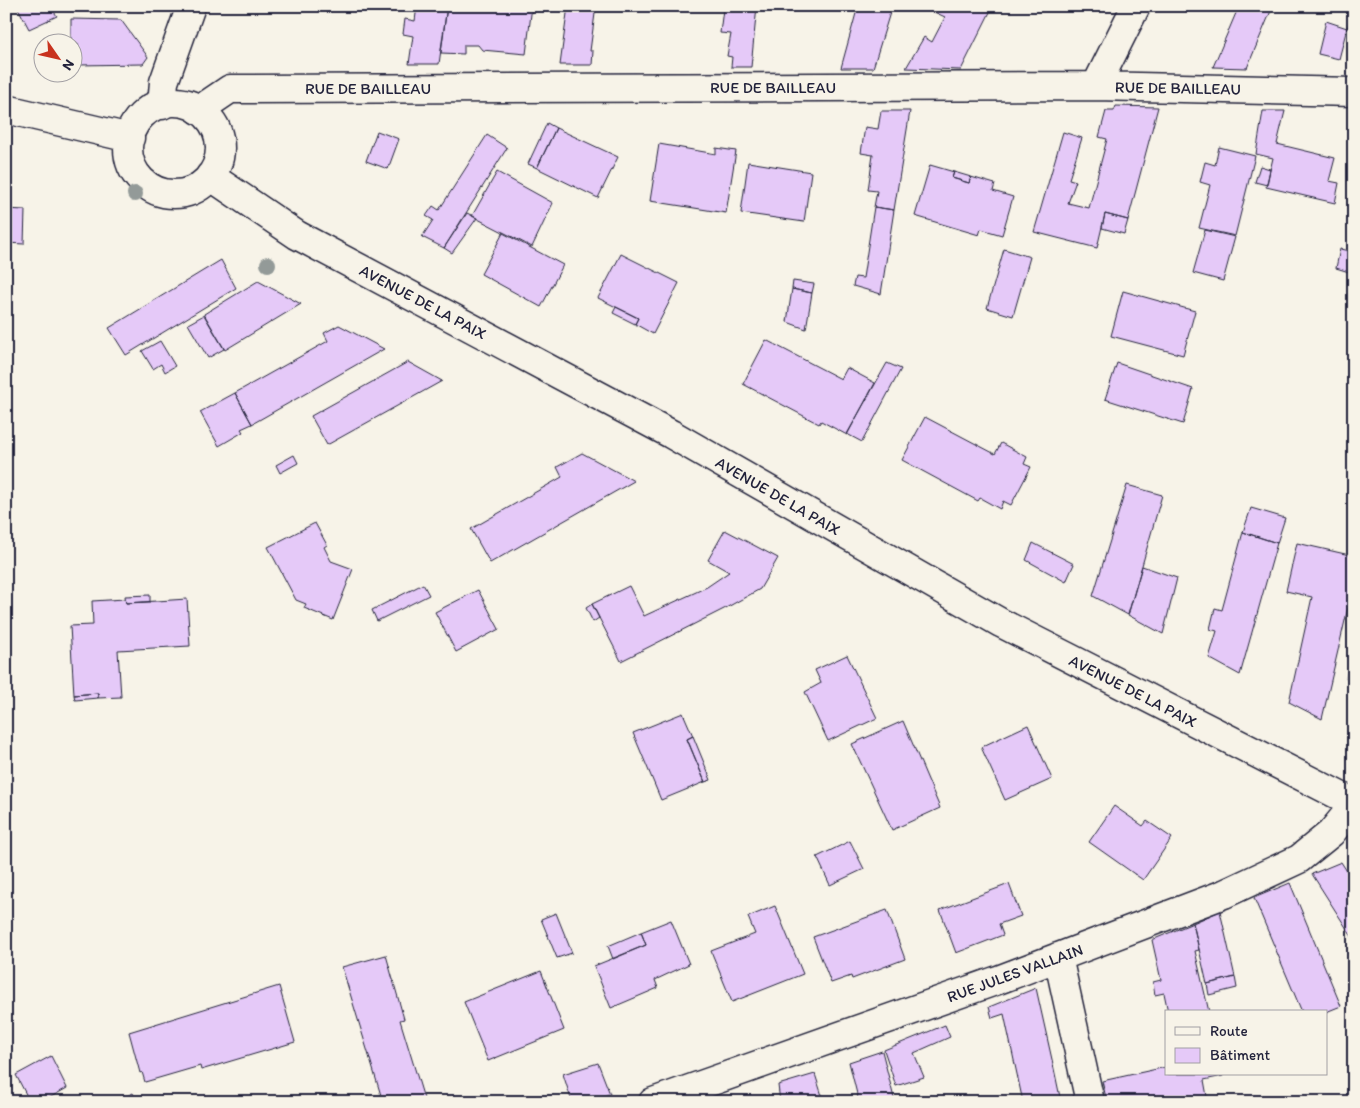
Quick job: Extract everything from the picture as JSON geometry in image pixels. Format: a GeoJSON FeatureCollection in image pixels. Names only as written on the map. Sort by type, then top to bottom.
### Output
{"type":"FeatureCollection","features":[{"type":"Feature","properties":{"kind":"street"},"geometry":{"type":"LineString","coordinates":[[162,105],[164,82],[191,6]]}},
{"type":"Feature","properties":{"kind":"street"},"geometry":{"type":"LineString","coordinates":[[1096,86],[1136,6]]}},
{"type":"Feature","properties":{"kind":"street","name":"RUE DE BAILLEAU"},"geometry":{"type":"LineString","coordinates":[[199,110],[230,89],[1096,86],[1354,92]]}},
{"type":"Feature","properties":{"kind":"street"},"geometry":{"type":"LineString","coordinates":[[184,104],[199,110],[210,120],[217,134],[220,148],[217,163],[210,176],[200,186],[187,193],[172,194],[158,192],[145,184],[135,173],[129,159],[128,143],[130,138],[142,116],[154,107],[184,104]]}},
{"type":"Feature","properties":{"kind":"street"},"geometry":{"type":"LineString","coordinates":[[6,109],[130,138]]}},
{"type":"Feature","properties":{"kind":"street","name":"AVENUE DE LA PAIX"},"geometry":{"type":"LineString","coordinates":[[210,176],[297,235],[671,434],[1001,623],[1354,804]]}},
{"type":"Feature","properties":{"kind":"street","name":"RUE JULES VALLAIN"},"geometry":{"type":"LineString","coordinates":[[653,1102],[1058,957],[1224,894],[1299,859],[1331,833],[1354,804]]}},
{"type":"Feature","properties":{"kind":"street"},"geometry":{"type":"LineString","coordinates":[[1058,957],[1090,1102]]}},
{"type":"Feature","properties":{"kind":"building"},"geometry":{"type":"Polygon","coordinates":[[[17,6],[50,6],[57,16],[29,29],[17,6]]]}},
{"type":"Feature","properties":{"kind":"building"},"geometry":{"type":"Polygon","coordinates":[[[285,6],[307,6],[307,9],[285,6]]]}},
{"type":"Feature","properties":{"kind":"building"},"geometry":{"type":"Polygon","coordinates":[[[417,6],[447,6],[439,64],[409,64],[413,36],[403,34],[405,19],[415,21],[417,6]]]}},
{"type":"Feature","properties":{"kind":"building"},"geometry":{"type":"Polygon","coordinates":[[[447,6],[532,6],[526,54],[482,50],[478,45],[464,45],[464,54],[441,53],[447,6]]]}},
{"type":"Feature","properties":{"kind":"building"},"geometry":{"type":"Polygon","coordinates":[[[568,6],[596,6],[590,51],[593,51],[592,65],[560,65],[568,6]]]}},
{"type":"Feature","properties":{"kind":"building"},"geometry":{"type":"Polygon","coordinates":[[[735,6],[757,6],[751,67],[731,67],[732,57],[727,56],[731,34],[720,33],[723,9],[734,11],[735,6]]]}},
{"type":"Feature","properties":{"kind":"building"},"geometry":{"type":"Polygon","coordinates":[[[858,6],[892,6],[873,68],[841,68],[858,6]]]}},
{"type":"Feature","properties":{"kind":"building"},"geometry":{"type":"Polygon","coordinates":[[[932,6],[993,6],[961,70],[906,68],[924,37],[932,42],[945,17],[930,10],[932,6]]]}},
{"type":"Feature","properties":{"kind":"building"},"geometry":{"type":"Polygon","coordinates":[[[1239,6],[1273,6],[1247,68],[1213,67],[1239,6]]]}},
{"type":"Feature","properties":{"kind":"building"},"geometry":{"type":"Polygon","coordinates":[[[1354,10],[1354,30],[1347,28],[1354,10]]]}},
{"type":"Feature","properties":{"kind":"building"},"geometry":{"type":"Polygon","coordinates":[[[71,19],[121,20],[148,57],[143,64],[82,65],[82,32],[71,32],[71,19]]]}},
{"type":"Feature","properties":{"kind":"building"},"geometry":{"type":"Polygon","coordinates":[[[1326,21],[1347,28],[1339,59],[1318,54],[1326,21]]]}},
{"type":"Feature","properties":{"kind":"building"},"geometry":{"type":"Polygon","coordinates":[[[1116,106],[1158,107],[1128,220],[1105,214],[1097,248],[1034,232],[1063,132],[1082,138],[1069,179],[1076,181],[1068,203],[1089,208],[1107,139],[1099,137],[1106,111],[1114,111],[1116,106]]]}},
{"type":"Feature","properties":{"kind":"building"},"geometry":{"type":"Polygon","coordinates":[[[881,111],[910,111],[894,210],[874,207],[877,191],[868,190],[873,155],[861,153],[865,127],[878,129],[881,111]]]}},
{"type":"Feature","properties":{"kind":"building"},"geometry":{"type":"Polygon","coordinates":[[[1263,111],[1285,111],[1277,144],[1335,158],[1329,181],[1339,183],[1335,203],[1266,187],[1273,158],[1256,154],[1263,111]]]}},
{"type":"Feature","properties":{"kind":"building"},"geometry":{"type":"Polygon","coordinates":[[[547,123],[556,128],[537,168],[528,164],[547,123]]]}},
{"type":"Feature","properties":{"kind":"building"},"geometry":{"type":"Polygon","coordinates":[[[556,128],[618,157],[598,198],[537,168],[556,128]]]}},
{"type":"Feature","properties":{"kind":"building"},"geometry":{"type":"Polygon","coordinates":[[[377,131],[399,139],[388,169],[366,161],[377,131]]]}},
{"type":"Feature","properties":{"kind":"building"},"geometry":{"type":"Polygon","coordinates":[[[487,135],[507,148],[444,248],[422,237],[433,220],[426,216],[433,206],[439,210],[487,135]]]}},
{"type":"Feature","properties":{"kind":"building"},"geometry":{"type":"Polygon","coordinates":[[[659,144],[716,154],[716,148],[736,151],[726,213],[650,201],[659,144]]]}},
{"type":"Feature","properties":{"kind":"building"},"geometry":{"type":"Polygon","coordinates":[[[1219,147],[1255,156],[1235,236],[1199,228],[1210,185],[1200,182],[1205,162],[1215,165],[1219,147]]]}},
{"type":"Feature","properties":{"kind":"building"},"geometry":{"type":"Polygon","coordinates":[[[748,162],[811,172],[804,222],[741,213],[748,162]]]}},
{"type":"Feature","properties":{"kind":"building"},"geometry":{"type":"Polygon","coordinates":[[[930,165],[954,172],[952,178],[969,183],[971,177],[995,184],[993,191],[1013,197],[1002,235],[981,229],[979,235],[915,216],[930,165]]]}},
{"type":"Feature","properties":{"kind":"building"},"geometry":{"type":"Polygon","coordinates":[[[1260,166],[1270,169],[1267,185],[1255,182],[1260,166]]]}},
{"type":"Feature","properties":{"kind":"building"},"geometry":{"type":"Polygon","coordinates":[[[497,172],[553,203],[532,247],[472,216],[497,172]]]}},
{"type":"Feature","properties":{"kind":"building"},"geometry":{"type":"Polygon","coordinates":[[[954,172],[971,177],[969,183],[952,178],[954,172]]]}},
{"type":"Feature","properties":{"kind":"building"},"geometry":{"type":"Polygon","coordinates":[[[874,207],[894,210],[881,294],[853,286],[855,277],[863,278],[874,207]]]}},
{"type":"Feature","properties":{"kind":"building"},"geometry":{"type":"Polygon","coordinates":[[[6,209],[25,210],[24,244],[6,243],[6,209]]]}},
{"type":"Feature","properties":{"kind":"building"},"geometry":{"type":"Polygon","coordinates":[[[467,213],[477,218],[452,253],[444,248],[467,213]]]}},
{"type":"Feature","properties":{"kind":"building"},"geometry":{"type":"Polygon","coordinates":[[[1105,214],[1128,220],[1124,234],[1102,228],[1105,214]]]}},
{"type":"Feature","properties":{"kind":"building"},"geometry":{"type":"Polygon","coordinates":[[[1205,230],[1235,237],[1223,281],[1193,273],[1205,230]]]}},
{"type":"Feature","properties":{"kind":"building"},"geometry":{"type":"Polygon","coordinates":[[[503,233],[563,265],[541,307],[481,274],[503,233]]]}},
{"type":"Feature","properties":{"kind":"building"},"geometry":{"type":"Polygon","coordinates":[[[1004,249],[1030,257],[1013,316],[987,308],[1004,249]]]}},
{"type":"Feature","properties":{"kind":"building"},"geometry":{"type":"Polygon","coordinates":[[[1340,249],[1354,252],[1349,272],[1336,268],[1340,249]]]}},
{"type":"Feature","properties":{"kind":"building"},"geometry":{"type":"Polygon","coordinates":[[[621,254],[679,283],[653,334],[635,324],[638,318],[598,298],[621,254]]]}},
{"type":"Feature","properties":{"kind":"building"},"geometry":{"type":"Polygon","coordinates":[[[221,260],[236,288],[126,355],[109,328],[221,260]]]}},
{"type":"Feature","properties":{"kind":"building"},"geometry":{"type":"Polygon","coordinates":[[[258,281],[301,304],[225,350],[204,314],[258,281]]]}},
{"type":"Feature","properties":{"kind":"building"},"geometry":{"type":"Polygon","coordinates":[[[793,281],[814,284],[812,293],[792,289],[793,281]]]}},
{"type":"Feature","properties":{"kind":"building"},"geometry":{"type":"Polygon","coordinates":[[[792,289],[812,293],[806,329],[787,322],[792,289]]]}},
{"type":"Feature","properties":{"kind":"building"},"geometry":{"type":"Polygon","coordinates":[[[1123,291],[1195,311],[1183,355],[1111,336],[1123,291]]]}},
{"type":"Feature","properties":{"kind":"building"},"geometry":{"type":"Polygon","coordinates":[[[616,307],[638,318],[635,324],[613,313],[616,307]]]}},
{"type":"Feature","properties":{"kind":"building"},"geometry":{"type":"Polygon","coordinates":[[[204,315],[224,349],[208,358],[188,324],[204,315]]]}},
{"type":"Feature","properties":{"kind":"building"},"geometry":{"type":"Polygon","coordinates":[[[339,325],[384,349],[252,424],[235,393],[328,341],[324,333],[339,325]]]}},
{"type":"Feature","properties":{"kind":"building"},"geometry":{"type":"Polygon","coordinates":[[[766,340],[841,379],[847,368],[875,383],[847,435],[821,421],[819,424],[743,384],[766,340]]]}},
{"type":"Feature","properties":{"kind":"building"},"geometry":{"type":"Polygon","coordinates":[[[160,341],[175,366],[165,372],[161,364],[153,369],[142,351],[160,341]]]}},
{"type":"Feature","properties":{"kind":"building"},"geometry":{"type":"Polygon","coordinates":[[[408,362],[442,381],[327,445],[311,416],[408,362]]]}},
{"type":"Feature","properties":{"kind":"building"},"geometry":{"type":"Polygon","coordinates":[[[887,363],[901,369],[862,442],[847,434],[887,363]]]}},
{"type":"Feature","properties":{"kind":"building"},"geometry":{"type":"Polygon","coordinates":[[[1117,363],[1193,389],[1183,424],[1105,399],[1117,363]]]}},
{"type":"Feature","properties":{"kind":"building"},"geometry":{"type":"Polygon","coordinates":[[[235,393],[252,424],[241,429],[243,432],[219,446],[200,412],[235,393]]]}},
{"type":"Feature","properties":{"kind":"building"},"geometry":{"type":"Polygon","coordinates":[[[925,417],[995,454],[1001,443],[1027,457],[1024,464],[1031,467],[1011,505],[1003,501],[1000,509],[980,498],[978,501],[902,460],[925,417]]]}},
{"type":"Feature","properties":{"kind":"building"},"geometry":{"type":"Polygon","coordinates":[[[582,453],[634,481],[490,563],[471,529],[562,477],[557,467],[582,453]]]}},
{"type":"Feature","properties":{"kind":"building"},"geometry":{"type":"Polygon","coordinates":[[[294,455],[298,463],[280,473],[276,465],[294,455]]]}},
{"type":"Feature","properties":{"kind":"building"},"geometry":{"type":"Polygon","coordinates":[[[1127,485],[1162,495],[1128,615],[1093,596],[1127,485]]]}},
{"type":"Feature","properties":{"kind":"building"},"geometry":{"type":"Polygon","coordinates":[[[1251,508],[1285,518],[1277,543],[1243,532],[1251,508]]]}},
{"type":"Feature","properties":{"kind":"building"},"geometry":{"type":"Polygon","coordinates":[[[315,523],[327,545],[324,547],[331,561],[353,569],[333,620],[304,608],[306,604],[296,600],[268,547],[315,523]]]}},
{"type":"Feature","properties":{"kind":"building"},"geometry":{"type":"Polygon","coordinates":[[[725,530],[778,558],[760,589],[621,661],[592,604],[629,586],[644,616],[707,587],[729,572],[708,560],[725,530]]]}},
{"type":"Feature","properties":{"kind":"building"},"geometry":{"type":"Polygon","coordinates":[[[1243,532],[1277,543],[1240,675],[1209,658],[1217,631],[1210,629],[1215,608],[1222,610],[1243,532]]]}},
{"type":"Feature","properties":{"kind":"building"},"geometry":{"type":"Polygon","coordinates":[[[1033,543],[1074,564],[1066,582],[1026,560],[1033,543]]]}},
{"type":"Feature","properties":{"kind":"building"},"geometry":{"type":"Polygon","coordinates":[[[1297,543],[1354,556],[1354,582],[1322,719],[1289,702],[1312,597],[1286,591],[1297,543]]]}},
{"type":"Feature","properties":{"kind":"building"},"geometry":{"type":"Polygon","coordinates":[[[1142,566],[1177,578],[1163,634],[1128,615],[1142,566]]]}},
{"type":"Feature","properties":{"kind":"building"},"geometry":{"type":"Polygon","coordinates":[[[423,584],[429,595],[377,621],[372,610],[423,584]]]}},
{"type":"Feature","properties":{"kind":"building"},"geometry":{"type":"Polygon","coordinates":[[[478,590],[499,629],[456,652],[435,612],[478,590]]]}},
{"type":"Feature","properties":{"kind":"building"},"geometry":{"type":"Polygon","coordinates":[[[150,595],[150,602],[126,603],[125,596],[150,595]]]}},
{"type":"Feature","properties":{"kind":"building"},"geometry":{"type":"Polygon","coordinates":[[[125,599],[126,603],[187,599],[190,646],[118,650],[121,697],[98,698],[98,693],[74,695],[70,626],[93,625],[92,601],[125,599]]]}},
{"type":"Feature","properties":{"kind":"building"},"geometry":{"type":"Polygon","coordinates":[[[592,604],[599,618],[593,622],[586,608],[592,604]]]}},
{"type":"Feature","properties":{"kind":"building"},"geometry":{"type":"Polygon","coordinates":[[[1354,643],[1354,680],[1346,678],[1354,643]]]}},
{"type":"Feature","properties":{"kind":"building"},"geometry":{"type":"Polygon","coordinates":[[[847,655],[877,718],[828,741],[805,692],[821,683],[815,670],[847,655]]]}},
{"type":"Feature","properties":{"kind":"building"},"geometry":{"type":"Polygon","coordinates":[[[98,693],[98,698],[75,700],[74,695],[98,693]]]}},
{"type":"Feature","properties":{"kind":"building"},"geometry":{"type":"Polygon","coordinates":[[[683,713],[693,736],[687,739],[705,782],[661,800],[633,733],[683,713]]]}},
{"type":"Feature","properties":{"kind":"building"},"geometry":{"type":"Polygon","coordinates":[[[903,721],[940,808],[892,830],[852,744],[903,721]]]}},
{"type":"Feature","properties":{"kind":"building"},"geometry":{"type":"Polygon","coordinates":[[[1028,725],[1052,779],[1005,800],[981,747],[1028,725]]]}},
{"type":"Feature","properties":{"kind":"building"},"geometry":{"type":"Polygon","coordinates":[[[693,736],[711,780],[705,782],[687,739],[693,736]]]}},
{"type":"Feature","properties":{"kind":"building"},"geometry":{"type":"Polygon","coordinates":[[[1114,806],[1143,826],[1147,821],[1172,838],[1143,880],[1089,842],[1114,806]]]}},
{"type":"Feature","properties":{"kind":"building"},"geometry":{"type":"Polygon","coordinates":[[[850,841],[864,869],[830,885],[817,857],[850,841]]]}},
{"type":"Feature","properties":{"kind":"building"},"geometry":{"type":"Polygon","coordinates":[[[1341,862],[1354,882],[1354,940],[1312,874],[1341,862]]]}},
{"type":"Feature","properties":{"kind":"building"},"geometry":{"type":"Polygon","coordinates":[[[1290,883],[1341,1006],[1328,1011],[1301,1010],[1254,898],[1290,883]]]}},
{"type":"Feature","properties":{"kind":"building"},"geometry":{"type":"Polygon","coordinates":[[[1009,884],[1021,916],[999,924],[1003,935],[956,953],[940,910],[1009,884]]]}},
{"type":"Feature","properties":{"kind":"building"},"geometry":{"type":"Polygon","coordinates":[[[775,906],[803,974],[732,1002],[711,951],[755,934],[748,917],[775,906]]]}},
{"type":"Feature","properties":{"kind":"building"},"geometry":{"type":"Polygon","coordinates":[[[887,910],[905,959],[852,979],[851,976],[831,983],[813,937],[887,910]]]}},
{"type":"Feature","properties":{"kind":"building"},"geometry":{"type":"Polygon","coordinates":[[[1220,911],[1235,977],[1207,984],[1193,923],[1220,911]]]}},
{"type":"Feature","properties":{"kind":"building"},"geometry":{"type":"Polygon","coordinates":[[[556,913],[572,953],[557,958],[541,919],[556,913]]]}},
{"type":"Feature","properties":{"kind":"building"},"geometry":{"type":"Polygon","coordinates":[[[671,920],[689,964],[655,980],[658,988],[611,1008],[594,966],[646,945],[641,932],[671,920]]]}},
{"type":"Feature","properties":{"kind":"building"},"geometry":{"type":"Polygon","coordinates":[[[1193,923],[1199,950],[1195,951],[1209,1010],[1168,1010],[1164,993],[1155,995],[1153,982],[1161,980],[1152,940],[1193,923]]]}},
{"type":"Feature","properties":{"kind":"building"},"geometry":{"type":"Polygon","coordinates":[[[641,932],[646,945],[613,959],[608,946],[641,932]]]}},
{"type":"Feature","properties":{"kind":"building"},"geometry":{"type":"Polygon","coordinates":[[[386,955],[404,1019],[400,1020],[425,1102],[383,1102],[342,967],[386,955]]]}},
{"type":"Feature","properties":{"kind":"building"},"geometry":{"type":"Polygon","coordinates":[[[541,971],[564,1030],[488,1061],[464,1002],[541,971]]]}},
{"type":"Feature","properties":{"kind":"building"},"geometry":{"type":"Polygon","coordinates":[[[1235,977],[1237,988],[1209,995],[1207,984],[1235,977]]]}},
{"type":"Feature","properties":{"kind":"building"},"geometry":{"type":"Polygon","coordinates":[[[279,986],[295,1042],[201,1070],[200,1066],[145,1082],[142,1072],[140,1073],[129,1032],[279,986]]]}},
{"type":"Feature","properties":{"kind":"building"},"geometry":{"type":"Polygon","coordinates":[[[1036,988],[1061,1102],[1023,1102],[1004,1014],[992,1018],[989,1007],[1036,988]]]}},
{"type":"Feature","properties":{"kind":"building"},"geometry":{"type":"Polygon","coordinates":[[[945,1025],[950,1037],[914,1053],[924,1077],[896,1086],[884,1050],[945,1025]]]}},
{"type":"Feature","properties":{"kind":"building"},"geometry":{"type":"Polygon","coordinates":[[[882,1051],[895,1102],[859,1102],[849,1062],[882,1051]]]}},
{"type":"Feature","properties":{"kind":"building"},"geometry":{"type":"Polygon","coordinates":[[[51,1056],[67,1088],[42,1102],[30,1102],[16,1075],[51,1056]]]}},
{"type":"Feature","properties":{"kind":"building"},"geometry":{"type":"Polygon","coordinates":[[[598,1063],[610,1094],[582,1102],[572,1102],[563,1074],[598,1063]]]}},
{"type":"Feature","properties":{"kind":"building"},"geometry":{"type":"Polygon","coordinates":[[[1165,1067],[1165,1076],[1223,1076],[1204,1080],[1208,1102],[1107,1102],[1102,1081],[1165,1067]]]}},
{"type":"Feature","properties":{"kind":"building"},"geometry":{"type":"Polygon","coordinates":[[[815,1074],[824,1102],[780,1102],[778,1085],[815,1074]]]}},
{"type":"Feature","properties":{"kind":"building"},"geometry":{"type":"Polygon","coordinates":[[[133,1093],[137,1102],[115,1102],[133,1093]]]}}]}
